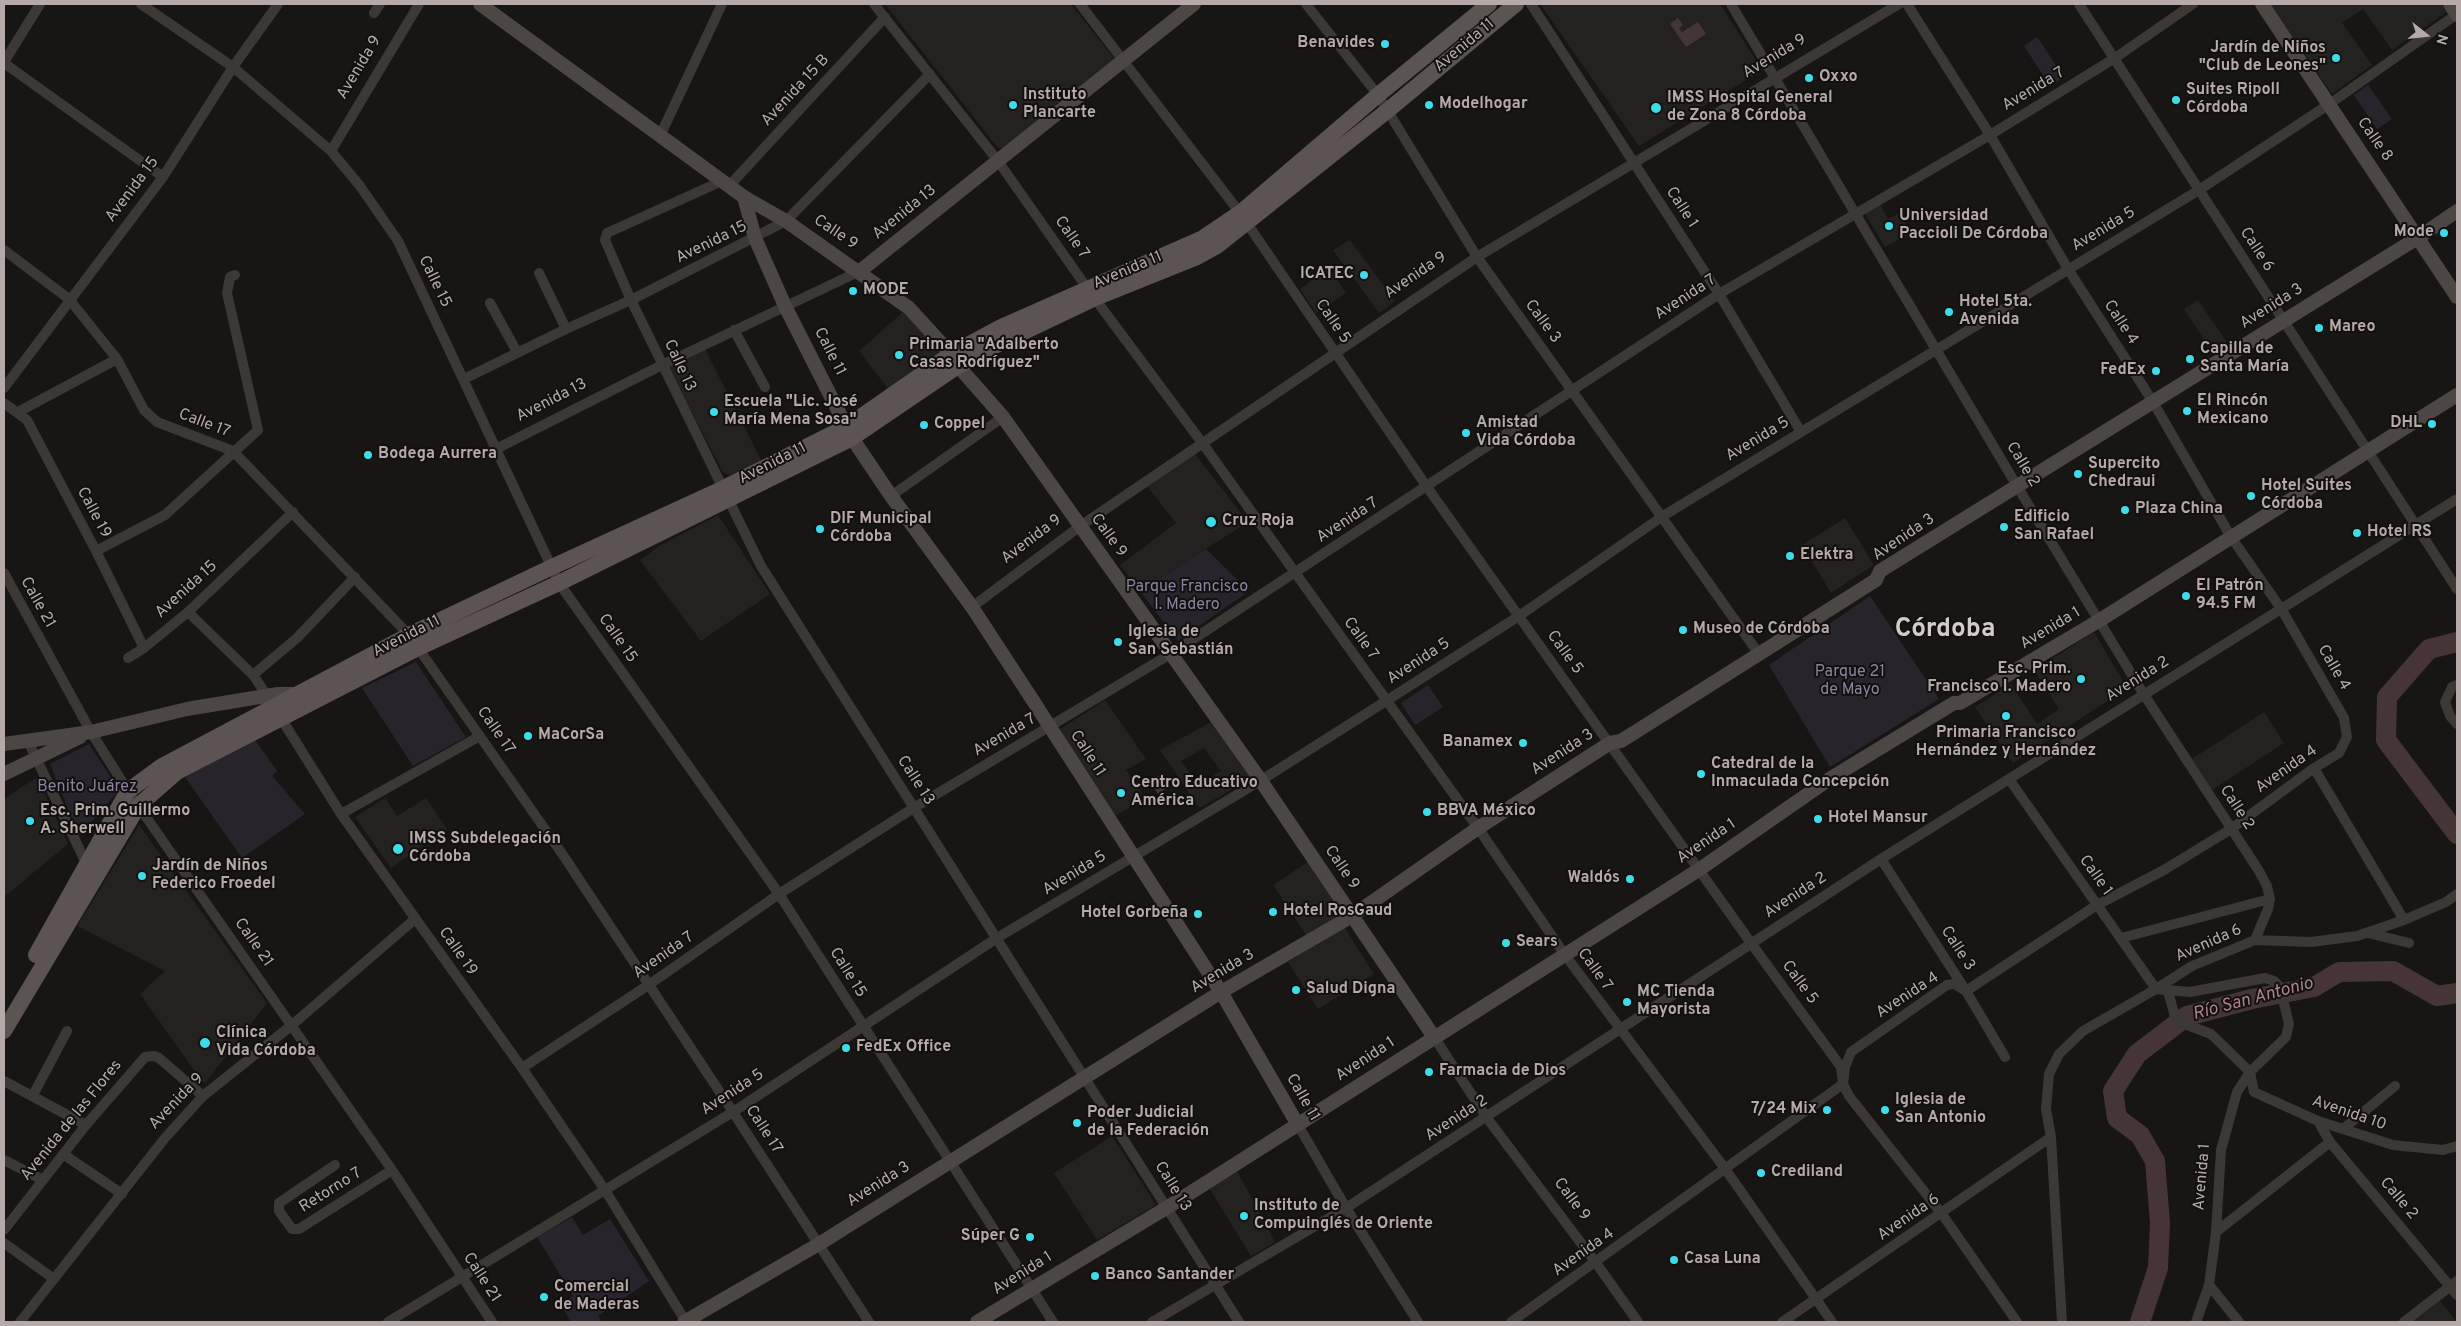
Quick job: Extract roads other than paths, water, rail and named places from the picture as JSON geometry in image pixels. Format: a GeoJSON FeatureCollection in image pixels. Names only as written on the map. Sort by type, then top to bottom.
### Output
{"type":"FeatureCollection","features":[{"type":"Feature","properties":{"kind":"main road","name":"Calle 9"},"geometry":{"type":"LineString","coordinates":[[483,4],[725,184],[786,222],[909,308],[1003,418],[1079,527],[1172,653],[1434,1037]]}},
{"type":"Feature","properties":{"kind":"main road","name":"Avenida 13"},"geometry":{"type":"LineString","coordinates":[[860,272],[1194,4]]}},
{"type":"Feature","properties":{"kind":"main road","name":"Avenida 11"},"geometry":{"type":"LineString","coordinates":[[414,642],[559,583],[849,432],[955,360],[990,348],[1091,293],[1197,257],[1217,246],[1243,218],[1378,95],[1489,4]]}},
{"type":"Feature","properties":{"kind":"main road","name":"Avenida 11"},"geometry":{"type":"LineString","coordinates":[[1243,218],[1387,111],[1516,4]]}},
{"type":"Feature","properties":{"kind":"main road","name":"Calle 8"},"geometry":{"type":"LineString","coordinates":[[2262,4],[2328,106],[2419,238],[2457,297]]}},
{"type":"Feature","properties":{"kind":"main road","name":"Calle 11"},"geometry":{"type":"LineString","coordinates":[[744,197],[755,238],[786,306],[849,432],[891,496],[972,608],[1221,992],[1298,1124]]}},
{"type":"Feature","properties":{"kind":"main road","name":"Avenida 3"},"geometry":{"type":"LineString","coordinates":[[685,1322],[819,1244],[950,1160],[1221,992],[1352,916],[1478,828],[1610,743],[1621,741],[1876,580],[1880,571],[2419,238],[2457,211]]}},
{"type":"Feature","properties":{"kind":"main road","name":"Avenida 1"},"geometry":{"type":"LineString","coordinates":[[977,1322],[1032,1287],[1168,1208],[1700,869],[1831,778],[1954,702],[1960,703],[2100,620],[2457,394]]}},
{"type":"Feature","properties":{"kind":"main road","name":"Avenida 11"},"geometry":{"type":"LineString","coordinates":[[4,744],[91,732],[187,709],[275,708],[343,679],[552,567],[725,495]]}},
{"type":"Feature","properties":{"kind":"main road","name":"Avenida 11"},"geometry":{"type":"LineString","coordinates":[[42,954],[139,805],[177,772],[275,708],[300,694],[343,679]]}},
{"type":"Feature","properties":{"kind":"main road"},"geometry":{"type":"LineString","coordinates":[[4,1031],[86,863],[128,791],[162,766],[275,708]]}},
{"type":"Feature","properties":{"kind":"main road"},"geometry":{"type":"LineString","coordinates":[[4,774],[91,732]]}},
{"type":"Feature","properties":{"kind":"main road"},"geometry":{"type":"LineString","coordinates":[[4,1011],[42,954]]}},
{"type":"Feature","properties":{"kind":"street"},"geometry":{"type":"LineString","coordinates":[[40,4],[4,63],[163,178]]}},
{"type":"Feature","properties":{"kind":"street","name":"Calle 15"},"geometry":{"type":"LineString","coordinates":[[141,4],[233,67],[331,151],[360,186],[398,241],[559,583],[779,894],[1054,1322]]}},
{"type":"Feature","properties":{"kind":"street","name":"Avenida 15"},"geometry":{"type":"LineString","coordinates":[[4,388],[69,299],[163,178],[233,67],[278,4]]}},
{"type":"Feature","properties":{"kind":"street","name":"Avenida 9"},"geometry":{"type":"LineString","coordinates":[[331,151],[419,4]]}},
{"type":"Feature","properties":{"kind":"street"},"geometry":{"type":"LineString","coordinates":[[660,136],[722,4]]}},
{"type":"Feature","properties":{"kind":"street","name":"Calle 7"},"geometry":{"type":"LineString","coordinates":[[874,4],[998,161],[1091,293],[1203,444],[1478,828],[1565,955],[1620,1031],[1726,1170],[1832,1322]]}},
{"type":"Feature","properties":{"kind":"street","name":"Calle 5"},"geometry":{"type":"LineString","coordinates":[[1080,4],[1124,59],[1243,218],[1428,487],[1841,1067],[1843,1084],[1849,1096],[1942,1214],[2017,1322]]}},
{"type":"Feature","properties":{"kind":"street","name":"Calle 3"},"geometry":{"type":"LineString","coordinates":[[1306,4],[1378,95],[1477,256],[1759,654]]}},
{"type":"Feature","properties":{"kind":"street","name":"Calle 1"},"geometry":{"type":"LineString","coordinates":[[1532,4],[1719,294],[1801,432]]}},
{"type":"Feature","properties":{"kind":"street","name":"Calle 2"},"geometry":{"type":"LineString","coordinates":[[1731,4],[2017,486],[2143,693],[2259,871],[2270,899]]}},
{"type":"Feature","properties":{"kind":"street","name":"Avenida 9"},"geometry":{"type":"LineString","coordinates":[[972,608],[1079,527],[1477,256],[1899,4]]}},
{"type":"Feature","properties":{"kind":"street","name":"Calle 4"},"geometry":{"type":"LineString","coordinates":[[1907,4],[1990,135],[2068,269],[2153,402],[2232,537],[2282,610],[2344,718],[2347,738]]}},
{"type":"Feature","properties":{"kind":"street","name":"Calle 6"},"geometry":{"type":"LineString","coordinates":[[2079,4],[2457,588]]}},
{"type":"Feature","properties":{"kind":"street","name":"Avenida 7"},"geometry":{"type":"LineString","coordinates":[[522,1068],[650,984],[779,894],[915,807],[1172,653],[1428,487],[1573,389],[1719,294],[1990,135],[2115,58],[2193,4]]}},
{"type":"Feature","properties":{"kind":"street","name":"Avenida 5"},"geometry":{"type":"LineString","coordinates":[[388,1322],[733,1112],[997,938],[1260,781],[1519,616],[1663,516],[2199,190],[2328,106],[2455,12]]}},
{"type":"Feature","properties":{"kind":"street","name":"Avenida 15 B"},"geometry":{"type":"LineString","coordinates":[[725,184],[885,17]]}},
{"type":"Feature","properties":{"kind":"street","name":"Avenida 15"},"geometry":{"type":"LineString","coordinates":[[464,378],[632,300],[786,222],[930,74]]}},
{"type":"Feature","properties":{"kind":"street","name":"Calle 13"},"geometry":{"type":"LineString","coordinates":[[725,184],[606,233],[604,236],[632,300],[761,566],[835,686],[915,807],[1239,1322]]}},
{"type":"Feature","properties":{"kind":"street","name":"Calle 17"},"geometry":{"type":"LineString","coordinates":[[4,250],[69,299],[117,359],[144,410],[157,422],[233,451],[293,512],[414,642],[650,984],[868,1322]]}},
{"type":"Feature","properties":{"kind":"street","name":"Avenida 13"},"geometry":{"type":"LineString","coordinates":[[496,449],[662,365],[860,272]]}},
{"type":"Feature","properties":{"kind":"street"},"geometry":{"type":"LineString","coordinates":[[539,273],[566,329]]}},
{"type":"Feature","properties":{"kind":"street"},"geometry":{"type":"LineString","coordinates":[[96,551],[165,515],[256,432],[258,426],[227,293],[230,277],[235,275]]}},
{"type":"Feature","properties":{"kind":"street"},"geometry":{"type":"LineString","coordinates":[[490,303],[517,352]]}},
{"type":"Feature","properties":{"kind":"street"},"geometry":{"type":"LineString","coordinates":[[734,330],[765,387]]}},
{"type":"Feature","properties":{"kind":"street"},"geometry":{"type":"LineString","coordinates":[[18,412],[117,359]]}},
{"type":"Feature","properties":{"kind":"street","name":"Calle 19"},"geometry":{"type":"LineString","coordinates":[[4,403],[27,420],[96,551],[144,648]]}},
{"type":"Feature","properties":{"kind":"street"},"geometry":{"type":"LineString","coordinates":[[891,496],[1003,418]]}},
{"type":"Feature","properties":{"kind":"street","name":"Avenida 2"},"geometry":{"type":"LineString","coordinates":[[1152,1322],[1346,1208],[1881,860],[2143,693],[2282,610],[2457,499]]}},
{"type":"Feature","properties":{"kind":"street","name":"Avenida 15"},"geometry":{"type":"LineString","coordinates":[[128,658],[144,648],[188,612],[293,512]]}},
{"type":"Feature","properties":{"kind":"street","name":"Calle 21"},"geometry":{"type":"LineString","coordinates":[[4,573],[91,732],[128,791],[392,1170],[492,1322]]}},
{"type":"Feature","properties":{"kind":"street"},"geometry":{"type":"LineString","coordinates":[[253,675],[297,638],[355,578]]}},
{"type":"Feature","properties":{"kind":"street","name":"Calle 19"},"geometry":{"type":"LineString","coordinates":[[188,612],[253,675],[341,814],[522,1068],[605,1190],[685,1322]]}},
{"type":"Feature","properties":{"kind":"street"},"geometry":{"type":"LineString","coordinates":[[2457,685],[2452,688],[2445,702],[2450,716],[2457,724]]}},
{"type":"Feature","properties":{"kind":"street"},"geometry":{"type":"LineString","coordinates":[[341,814],[480,736]]}},
{"type":"Feature","properties":{"kind":"street","name":"Avenida 4"},"geometry":{"type":"LineString","coordinates":[[1511,1322],[1726,1170],[1843,1084],[1845,1067],[1851,1052],[1947,985],[1954,984],[1966,991],[2097,905],[2164,870],[2231,829],[2314,768],[2339,753],[2347,738]]}},
{"type":"Feature","properties":{"kind":"street"},"geometry":{"type":"LineString","coordinates":[[28,741],[86,863]]}},
{"type":"Feature","properties":{"kind":"street"},"geometry":{"type":"LineString","coordinates":[[2314,768],[2404,920]]}},
{"type":"Feature","properties":{"kind":"street","name":"Calle 1"},"geometry":{"type":"LineString","coordinates":[[2009,779],[2156,989]]}},
{"type":"Feature","properties":{"kind":"street","name":"Calle 3"},"geometry":{"type":"LineString","coordinates":[[1881,860],[1966,991],[2005,1057]]}},
{"type":"Feature","properties":{"kind":"street","name":"Avenida 6"},"geometry":{"type":"LineString","coordinates":[[1782,1322],[2052,1137],[2047,1122],[2046,1109],[2049,1074],[2059,1054],[2083,1031],[2192,966],[2255,940],[2311,942],[2367,932],[2404,920],[2446,902],[2457,894]]}},
{"type":"Feature","properties":{"kind":"street"},"geometry":{"type":"LineString","coordinates":[[2121,938],[2270,899],[2268,910],[2255,940]]}},
{"type":"Feature","properties":{"kind":"street","name":"Avenida 9"},"geometry":{"type":"LineString","coordinates":[[20,1322],[166,1138],[203,1096],[292,1025],[415,918]]}},
{"type":"Feature","properties":{"kind":"street"},"geometry":{"type":"LineString","coordinates":[[2367,932],[2409,943]]}},
{"type":"Feature","properties":{"kind":"street","name":"Avenida 1"},"geometry":{"type":"LineString","coordinates":[[2168,991],[2190,992],[2265,978],[2274,981],[2280,987],[2289,1024],[2286,1037],[2250,1072],[2236,1092],[2221,1150],[2216,1232],[2209,1286],[2196,1322]]}},
{"type":"Feature","properties":{"kind":"street"},"geometry":{"type":"LineString","coordinates":[[2156,989],[2168,991],[2173,1013],[2182,1023],[2212,1034],[2250,1072]]}},
{"type":"Feature","properties":{"kind":"street"},"geometry":{"type":"LineString","coordinates":[[33,1095],[67,1031]]}},
{"type":"Feature","properties":{"kind":"street","name":"Calle 9"},"geometry":{"type":"LineString","coordinates":[[1434,1037],[1487,1118],[1638,1322]]}},
{"type":"Feature","properties":{"kind":"street","name":"Avenida de las Flores"},"geometry":{"type":"LineString","coordinates":[[4,1230],[86,1124],[147,1056],[159,1058],[203,1096]]}},
{"type":"Feature","properties":{"kind":"street","name":"Avenida 10"},"geometry":{"type":"LineString","coordinates":[[2250,1072],[2254,1092],[2318,1121],[2393,1145],[2442,1150],[2457,1146]]}},
{"type":"Feature","properties":{"kind":"street"},"geometry":{"type":"LineString","coordinates":[[4,1081],[86,1124]]}},
{"type":"Feature","properties":{"kind":"street"},"geometry":{"type":"LineString","coordinates":[[2343,1129],[2395,1086]]}},
{"type":"Feature","properties":{"kind":"street","name":"Calle 2"},"geometry":{"type":"LineString","coordinates":[[2318,1121],[2330,1142],[2454,1283],[2457,1295]]}},
{"type":"Feature","properties":{"kind":"street","name":"Calle 11"},"geometry":{"type":"LineString","coordinates":[[1298,1124],[1346,1208],[1418,1322]]}},
{"type":"Feature","properties":{"kind":"street"},"geometry":{"type":"LineString","coordinates":[[2052,1137],[2060,1321]]}},
{"type":"Feature","properties":{"kind":"street"},"geometry":{"type":"LineString","coordinates":[[2216,1232],[2330,1142]]}},
{"type":"Feature","properties":{"kind":"street"},"geometry":{"type":"LineString","coordinates":[[63,1154],[122,1194]]}},
{"type":"Feature","properties":{"kind":"street"},"geometry":{"type":"LineString","coordinates":[[4,1160],[43,1180]]}},
{"type":"Feature","properties":{"kind":"street","name":"Retorno 7"},"geometry":{"type":"LineString","coordinates":[[335,1165],[279,1203],[279,1211],[292,1228],[299,1228],[392,1170]]}},
{"type":"Feature","properties":{"kind":"street"},"geometry":{"type":"LineString","coordinates":[[4,1243],[54,1279]]}},
{"type":"Feature","properties":{"kind":"street"},"geometry":{"type":"LineString","coordinates":[[2404,1322],[2454,1283]]}},
{"type":"Feature","properties":{"kind":"street"},"geometry":{"type":"LineString","coordinates":[[2209,1286],[2239,1322]]}},
{"type":"Feature","properties":{"kind":"waterway","name":"Río San Antonio"},"geometry":{"type":"LineString","coordinates":[[2457,642],[2429,649],[2387,697],[2386,740],[2457,834]]}},
{"type":"Feature","properties":{"kind":"waterway","name":"Río San Antonio"},"geometry":{"type":"LineString","coordinates":[[2140,1322],[2158,1268],[2160,1223],[2155,1161],[2140,1135],[2117,1118],[2113,1091],[2137,1054],[2187,1016],[2252,999],[2314,987],[2339,972],[2393,971],[2437,996],[2457,993]]}},
{"type":"Feature","properties":{"kind":"place","name":"Benavides"},"geometry":{"type":"Point","coordinates":[1385,44]}},
{"type":"Feature","properties":{"kind":"place","name":"Jardín de Niños \"Club de Leones\""},"geometry":{"type":"Point","coordinates":[2336,58]}},
{"type":"Feature","properties":{"kind":"place","name":"Oxxo"},"geometry":{"type":"Point","coordinates":[1809,78]}},
{"type":"Feature","properties":{"kind":"place","name":"Suites Ripoll Córdoba"},"geometry":{"type":"Point","coordinates":[2176,100]}},
{"type":"Feature","properties":{"kind":"place","name":"Instituto Plancarte"},"geometry":{"type":"Point","coordinates":[1013,105]}},
{"type":"Feature","properties":{"kind":"place","name":"Modelhogar"},"geometry":{"type":"Point","coordinates":[1429,105]}},
{"type":"Feature","properties":{"kind":"place","name":"IMSS Hospital General de Zona 8 Córdoba"},"geometry":{"type":"Point","coordinates":[1656,108]}},
{"type":"Feature","properties":{"kind":"place","name":"Universidad Paccioli De Córdoba"},"geometry":{"type":"Point","coordinates":[1889,226]}},
{"type":"Feature","properties":{"kind":"place","name":"Mode"},"geometry":{"type":"Point","coordinates":[2444,233]}},
{"type":"Feature","properties":{"kind":"place","name":"ICATEC"},"geometry":{"type":"Point","coordinates":[1364,275]}},
{"type":"Feature","properties":{"kind":"place","name":"MODE"},"geometry":{"type":"Point","coordinates":[853,291]}},
{"type":"Feature","properties":{"kind":"place","name":"Hotel 5ta. Avenida"},"geometry":{"type":"Point","coordinates":[1949,312]}},
{"type":"Feature","properties":{"kind":"place","name":"Mareo"},"geometry":{"type":"Point","coordinates":[2319,328]}},
{"type":"Feature","properties":{"kind":"place","name":"Primaria \"Adalberto Casas Rodríguez\""},"geometry":{"type":"Point","coordinates":[899,355]}},
{"type":"Feature","properties":{"kind":"place","name":"Capilla de Santa María"},"geometry":{"type":"Point","coordinates":[2190,359]}},
{"type":"Feature","properties":{"kind":"place","name":"FedEx"},"geometry":{"type":"Point","coordinates":[2156,371]}},
{"type":"Feature","properties":{"kind":"place","name":"El Rincón Mexicano"},"geometry":{"type":"Point","coordinates":[2187,411]}},
{"type":"Feature","properties":{"kind":"place","name":"Escuela \"Lic. José María Mena Sosa\""},"geometry":{"type":"Point","coordinates":[714,412]}},
{"type":"Feature","properties":{"kind":"place","name":"DHL"},"geometry":{"type":"Point","coordinates":[2432,424]}},
{"type":"Feature","properties":{"kind":"place","name":"Coppel"},"geometry":{"type":"Point","coordinates":[924,425]}},
{"type":"Feature","properties":{"kind":"place","name":"Amistad Vida Córdoba"},"geometry":{"type":"Point","coordinates":[1466,433]}},
{"type":"Feature","properties":{"kind":"place","name":"Bodega Aurrera"},"geometry":{"type":"Point","coordinates":[368,455]}},
{"type":"Feature","properties":{"kind":"place","name":"Supercito Chedraui"},"geometry":{"type":"Point","coordinates":[2078,474]}},
{"type":"Feature","properties":{"kind":"place","name":"Hotel Suites Córdoba"},"geometry":{"type":"Point","coordinates":[2251,496]}},
{"type":"Feature","properties":{"kind":"place","name":"Plaza China"},"geometry":{"type":"Point","coordinates":[2125,510]}},
{"type":"Feature","properties":{"kind":"place","name":"Cruz Roja"},"geometry":{"type":"Point","coordinates":[1211,522]}},
{"type":"Feature","properties":{"kind":"place","name":"Edificio San Rafael"},"geometry":{"type":"Point","coordinates":[2004,527]}},
{"type":"Feature","properties":{"kind":"place","name":"DIF Municipal Córdoba"},"geometry":{"type":"Point","coordinates":[820,529]}},
{"type":"Feature","properties":{"kind":"place","name":"Hotel RS"},"geometry":{"type":"Point","coordinates":[2357,533]}},
{"type":"Feature","properties":{"kind":"place","name":"Elektra"},"geometry":{"type":"Point","coordinates":[1790,556]}},
{"type":"Feature","properties":{"kind":"place","name":"El Patrón 94.5 FM"},"geometry":{"type":"Point","coordinates":[2186,596]}},
{"type":"Feature","properties":{"kind":"place","name":"Museo de Córdoba"},"geometry":{"type":"Point","coordinates":[1683,630]}},
{"type":"Feature","properties":{"kind":"place","name":"Iglesia de San Sebastián"},"geometry":{"type":"Point","coordinates":[1118,642]}},
{"type":"Feature","properties":{"kind":"place","name":"Esc. Prim. Francisco I. Madero"},"geometry":{"type":"Point","coordinates":[2081,679]}},
{"type":"Feature","properties":{"kind":"place","name":"Primaria Francisco Hernández y Hernández"},"geometry":{"type":"Point","coordinates":[2006,716]}},
{"type":"Feature","properties":{"kind":"place","name":"MaCorSa"},"geometry":{"type":"Point","coordinates":[528,736]}},
{"type":"Feature","properties":{"kind":"place","name":"Banamex"},"geometry":{"type":"Point","coordinates":[1523,743]}},
{"type":"Feature","properties":{"kind":"place","name":"Catedral de la Inmaculada Concepción"},"geometry":{"type":"Point","coordinates":[1701,774]}},
{"type":"Feature","properties":{"kind":"place","name":"Centro Educativo América"},"geometry":{"type":"Point","coordinates":[1121,793]}},
{"type":"Feature","properties":{"kind":"place","name":"BBVA México"},"geometry":{"type":"Point","coordinates":[1427,812]}},
{"type":"Feature","properties":{"kind":"place","name":"Hotel Mansur"},"geometry":{"type":"Point","coordinates":[1818,819]}},
{"type":"Feature","properties":{"kind":"place","name":"Esc. Prim. Guillermo A. Sherwell"},"geometry":{"type":"Point","coordinates":[30,821]}},
{"type":"Feature","properties":{"kind":"place","name":"IMSS Subdelegación Córdoba"},"geometry":{"type":"Point","coordinates":[398,849]}},
{"type":"Feature","properties":{"kind":"place","name":"Jardín de Niños Federico Froedel"},"geometry":{"type":"Point","coordinates":[142,876]}},
{"type":"Feature","properties":{"kind":"place","name":"Waldo´s"},"geometry":{"type":"Point","coordinates":[1630,879]}},
{"type":"Feature","properties":{"kind":"place","name":"Hotel RosGaud"},"geometry":{"type":"Point","coordinates":[1273,912]}},
{"type":"Feature","properties":{"kind":"place","name":"Hotel Gorbeña"},"geometry":{"type":"Point","coordinates":[1198,914]}},
{"type":"Feature","properties":{"kind":"place","name":"Sears"},"geometry":{"type":"Point","coordinates":[1506,943]}},
{"type":"Feature","properties":{"kind":"place","name":"Salud Digna"},"geometry":{"type":"Point","coordinates":[1296,990]}},
{"type":"Feature","properties":{"kind":"place","name":"MC Tienda Mayorista"},"geometry":{"type":"Point","coordinates":[1627,1002]}},
{"type":"Feature","properties":{"kind":"place","name":"Clínica Vida Córdoba"},"geometry":{"type":"Point","coordinates":[205,1043]}},
{"type":"Feature","properties":{"kind":"place","name":"FedEx Office"},"geometry":{"type":"Point","coordinates":[846,1048]}},
{"type":"Feature","properties":{"kind":"place","name":"Farmacia de Dios"},"geometry":{"type":"Point","coordinates":[1429,1072]}},
{"type":"Feature","properties":{"kind":"place","name":"7/24 Mix"},"geometry":{"type":"Point","coordinates":[1827,1110]}},
{"type":"Feature","properties":{"kind":"place","name":"Iglesia de San Antonio"},"geometry":{"type":"Point","coordinates":[1885,1110]}},
{"type":"Feature","properties":{"kind":"place","name":"Poder Judicial de la Federación"},"geometry":{"type":"Point","coordinates":[1077,1123]}},
{"type":"Feature","properties":{"kind":"place","name":"Crediland"},"geometry":{"type":"Point","coordinates":[1761,1173]}},
{"type":"Feature","properties":{"kind":"place","name":"Instituto de Compuinglés de Oriente"},"geometry":{"type":"Point","coordinates":[1244,1216]}},
{"type":"Feature","properties":{"kind":"place","name":"Súper G"},"geometry":{"type":"Point","coordinates":[1030,1237]}},
{"type":"Feature","properties":{"kind":"place","name":"Casa Luna"},"geometry":{"type":"Point","coordinates":[1674,1260]}},
{"type":"Feature","properties":{"kind":"place","name":"Banco Santander"},"geometry":{"type":"Point","coordinates":[1095,1276]}},
{"type":"Feature","properties":{"kind":"place","name":"Comercial de Maderas"},"geometry":{"type":"Point","coordinates":[544,1297]}},
{"type":"Feature","properties":{"kind":"district","name":"Córdoba"},"geometry":{"type":"Point","coordinates":[1945,631]}},
{"type":"Feature","properties":{"kind":"park label","name":"Parque Francisco I. Madero"},"geometry":{"type":"Point","coordinates":[1187,597]}},
{"type":"Feature","properties":{"kind":"park label","name":"Parque 21 de Mayo"},"geometry":{"type":"Point","coordinates":[1850,682]}},
{"type":"Feature","properties":{"kind":"park label","name":"Benito Juárez"},"geometry":{"type":"Point","coordinates":[87,788]}}]}
